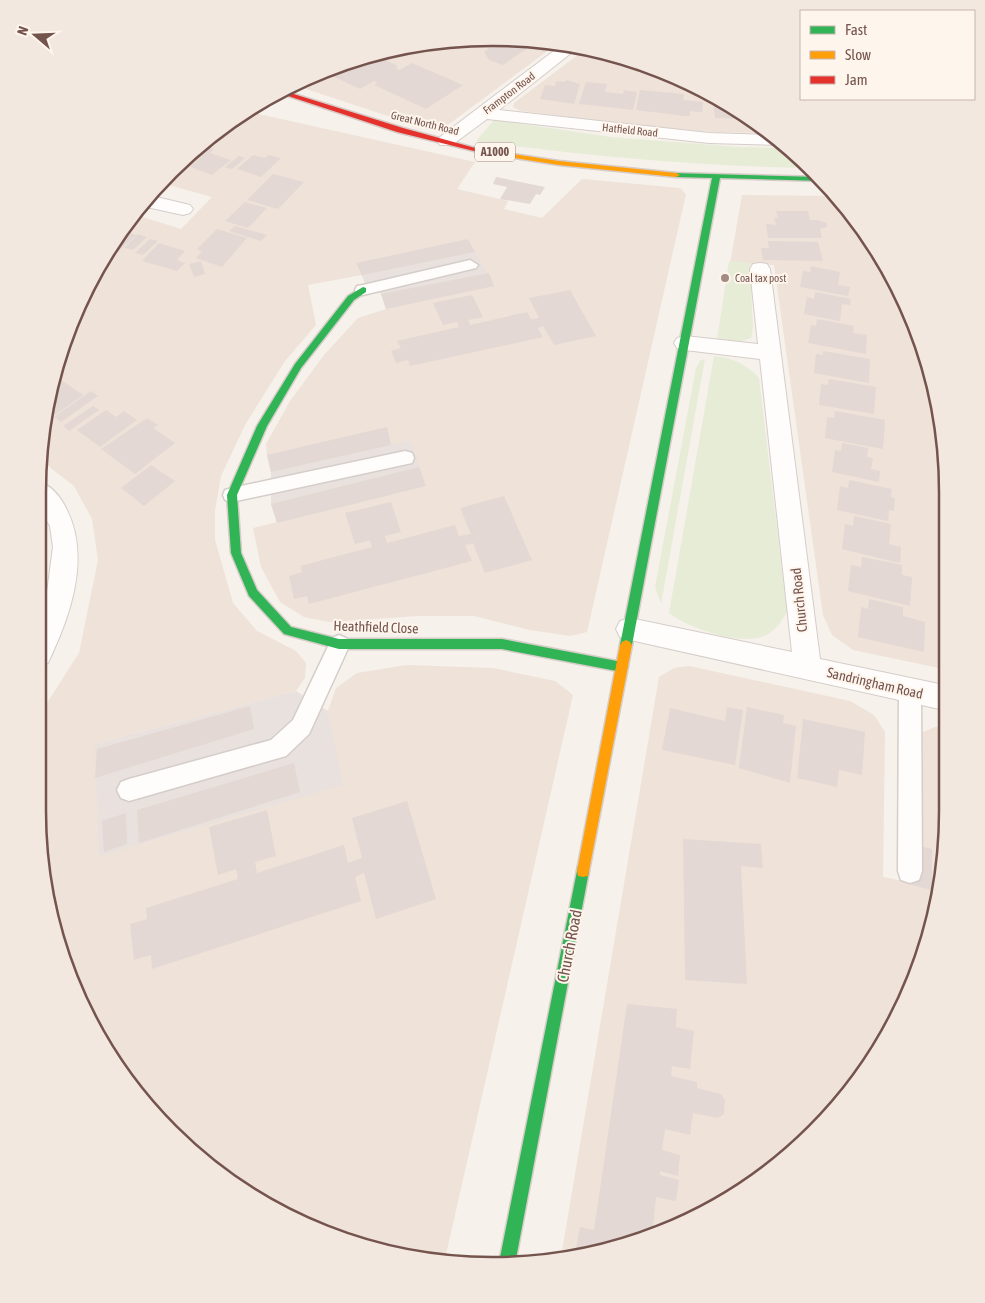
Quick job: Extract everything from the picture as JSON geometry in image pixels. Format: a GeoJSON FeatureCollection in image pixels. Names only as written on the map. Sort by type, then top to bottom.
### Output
{"type":"FeatureCollection","features":[{"type":"Feature","properties":{"kind":"street","name":"Frampton Road"},"geometry":{"type":"LineString","coordinates":[[446,141],[564,52]]}},
{"type":"Feature","properties":{"kind":"street","name":"Great North Road"},"geometry":{"type":"LineString","coordinates":[[289,95],[364,121],[520,158],[573,165],[716,178]]}},
{"type":"Feature","properties":{"kind":"street","name":"Hatfield Road"},"geometry":{"type":"LineString","coordinates":[[483,113],[700,138],[767,141]]}},
{"type":"Feature","properties":{"kind":"street","name":"A1000"},"geometry":{"type":"LineString","coordinates":[[716,178],[810,179]]}},
{"type":"Feature","properties":{"kind":"street","name":"Church Road"},"geometry":{"type":"LineString","coordinates":[[508,1256],[716,178]]}},
{"type":"Feature","properties":{"kind":"street"},"geometry":{"type":"LineString","coordinates":[[153,202],[183,209]]}},
{"type":"Feature","properties":{"kind":"street","name":"Church Road"},"geometry":{"type":"LineString","coordinates":[[760,269],[806,667]]}},
{"type":"Feature","properties":{"kind":"street","name":"Heathfield Close"},"geometry":{"type":"LineString","coordinates":[[363,290],[350,298],[298,366],[262,426],[232,495],[236,553],[253,593],[288,632],[339,644],[502,644],[622,667]]}},
{"type":"Feature","properties":{"kind":"street"},"geometry":{"type":"LineString","coordinates":[[685,343],[771,353]]}},
{"type":"Feature","properties":{"kind":"street"},"geometry":{"type":"LineString","coordinates":[[46,500],[57,513],[63,528],[67,554],[64,580],[46,631]]}},
{"type":"Feature","properties":{"kind":"street"},"geometry":{"type":"LineString","coordinates":[[630,629],[806,667]]}},
{"type":"Feature","properties":{"kind":"street","name":"Sandringham Road"},"geometry":{"type":"LineString","coordinates":[[806,667],[939,697]]}},
{"type":"Feature","properties":{"kind":"lane"},"geometry":{"type":"LineString","coordinates":[[363,290],[470,265]]}},
{"type":"Feature","properties":{"kind":"lane"},"geometry":{"type":"LineString","coordinates":[[232,495],[405,458]]}},
{"type":"Feature","properties":{"kind":"lane"},"geometry":{"type":"LineString","coordinates":[[129,790],[278,749],[301,727],[339,644]]}},
{"type":"Feature","properties":{"kind":"lane"},"geometry":{"type":"LineString","coordinates":[[910,690],[910,871]]}},
{"type":"Feature","properties":{"kind":"shaded area"},"geometry":{"type":"Polygon","coordinates":[[[492,46],[549,50],[445,127],[439,129],[388,116],[304,88],[377,61],[434,50],[492,46]]]}},
{"type":"Feature","properties":{"kind":"shaded area"},"geometry":{"type":"Polygon","coordinates":[[[578,55],[608,61],[663,80],[716,106],[757,133],[713,132],[641,126],[521,111],[513,107],[514,103],[578,55]]]}},
{"type":"Feature","properties":{"kind":"shaded area"},"geometry":{"type":"Polygon","coordinates":[[[257,114],[475,162],[457,189],[508,201],[504,209],[542,218],[582,179],[680,188],[686,194],[587,632],[570,636],[530,630],[474,616],[418,616],[329,622],[304,617],[280,602],[261,567],[253,528],[426,486],[419,467],[391,445],[387,428],[267,455],[266,444],[290,401],[324,355],[358,318],[386,309],[475,252],[468,239],[356,263],[362,275],[308,285],[316,325],[285,361],[245,425],[221,476],[215,510],[215,540],[233,603],[257,631],[296,651],[306,663],[305,678],[296,691],[95,744],[342,785],[328,711],[336,688],[357,673],[406,665],[493,668],[555,681],[573,695],[446,1254],[377,1242],[322,1223],[269,1197],[221,1165],[198,1146],[157,1105],[138,1082],[106,1034],[80,981],[61,926],[50,869],[47,840],[46,705],[79,653],[98,560],[92,519],[74,486],[47,465],[55,405],[70,349],[92,295],[106,269],[138,221],[142,217],[181,229],[212,197],[169,185],[221,138],[257,114]]]}},
{"type":"Feature","properties":{"kind":"shaded area"},"geometry":{"type":"Polygon","coordinates":[[[742,195],[826,196],[864,245],[893,295],[905,322],[924,377],[935,434],[939,492],[939,668],[853,650],[832,635],[823,615],[774,265],[730,264],[742,195]]]}},
{"type":"Feature","properties":{"kind":"shaded area"},"geometry":{"type":"Polygon","coordinates":[[[468,239],[494,286],[386,309],[381,294],[365,283],[356,263],[468,239]]]}},
{"type":"Feature","properties":{"kind":"shaded area"},"geometry":{"type":"Polygon","coordinates":[[[387,427],[391,445],[411,441],[426,486],[277,523],[271,504],[271,472],[267,455],[387,427]]]}},
{"type":"Feature","properties":{"kind":"shaded area"},"geometry":{"type":"Polygon","coordinates":[[[689,666],[850,701],[874,715],[885,732],[883,877],[913,883],[916,735],[935,727],[939,727],[938,840],[930,898],[915,954],[893,1008],[879,1034],[847,1082],[808,1126],[764,1165],[716,1197],[690,1211],[663,1223],[608,1242],[562,1251],[659,677],[674,668],[689,666]]]}},
{"type":"Feature","properties":{"kind":"shaded area"},"geometry":{"type":"Polygon","coordinates":[[[296,691],[328,711],[343,785],[99,856],[95,744],[296,691]]]}},
{"type":"Feature","properties":{"kind":"green space"},"geometry":{"type":"Polygon","coordinates":[[[494,120],[611,137],[739,147],[776,148],[798,168],[643,159],[476,141],[494,120]]]}},
{"type":"Feature","properties":{"kind":"green space"},"geometry":{"type":"Polygon","coordinates":[[[729,261],[750,263],[753,328],[751,338],[734,344],[717,340],[729,261]]]}},
{"type":"Feature","properties":{"kind":"green space"},"geometry":{"type":"Polygon","coordinates":[[[714,356],[739,362],[759,378],[787,612],[773,631],[756,638],[743,639],[702,630],[669,613],[714,356]]]}},
{"type":"Feature","properties":{"kind":"green space"},"geometry":{"type":"Polygon","coordinates":[[[705,359],[661,604],[655,587],[696,368],[700,361],[705,359]]]}},
{"type":"Feature","properties":{"kind":"building"},"geometry":{"type":"Polygon","coordinates":[[[491,46],[528,48],[503,65],[489,60],[484,52],[491,46]]]}},
{"type":"Feature","properties":{"kind":"building"},"geometry":{"type":"Polygon","coordinates":[[[532,48],[548,50],[544,52],[532,48]]]}},
{"type":"Feature","properties":{"kind":"building"},"geometry":{"type":"Polygon","coordinates":[[[384,60],[398,66],[395,68],[400,70],[412,63],[463,85],[426,109],[374,85],[378,83],[374,81],[360,89],[332,76],[384,60]]]}},
{"type":"Feature","properties":{"kind":"building"},"geometry":{"type":"Polygon","coordinates":[[[567,80],[580,84],[574,104],[540,99],[545,85],[555,86],[556,81],[564,82],[567,80]]]}},
{"type":"Feature","properties":{"kind":"building"},"geometry":{"type":"Polygon","coordinates":[[[586,82],[607,84],[605,92],[623,94],[624,90],[637,92],[633,110],[579,104],[586,82]]]}},
{"type":"Feature","properties":{"kind":"building"},"geometry":{"type":"Polygon","coordinates":[[[640,90],[684,94],[683,100],[703,102],[702,112],[690,111],[690,116],[685,116],[636,110],[640,90]]]}},
{"type":"Feature","properties":{"kind":"building"},"geometry":{"type":"Polygon","coordinates":[[[713,105],[736,119],[715,118],[713,105]]]}},
{"type":"Feature","properties":{"kind":"building"},"geometry":{"type":"Polygon","coordinates":[[[210,148],[214,149],[210,153],[231,160],[212,175],[190,167],[201,157],[187,168],[210,148]]]}},
{"type":"Feature","properties":{"kind":"building"},"geometry":{"type":"Polygon","coordinates":[[[253,155],[265,158],[269,155],[281,158],[261,177],[237,169],[253,155]]]}},
{"type":"Feature","properties":{"kind":"building"},"geometry":{"type":"Polygon","coordinates":[[[239,156],[245,158],[232,169],[225,167],[239,156]]]}},
{"type":"Feature","properties":{"kind":"building"},"geometry":{"type":"Polygon","coordinates":[[[273,174],[304,182],[278,209],[247,200],[273,174]]]}},
{"type":"Feature","properties":{"kind":"building"},"geometry":{"type":"Polygon","coordinates":[[[496,177],[545,187],[540,195],[536,194],[530,204],[500,199],[507,187],[493,184],[496,177]]]}},
{"type":"Feature","properties":{"kind":"building"},"geometry":{"type":"Polygon","coordinates":[[[245,202],[267,208],[248,228],[225,221],[245,202]]]}},
{"type":"Feature","properties":{"kind":"building"},"geometry":{"type":"Polygon","coordinates":[[[776,211],[808,211],[810,220],[827,223],[827,227],[820,229],[822,238],[768,238],[766,224],[776,225],[774,218],[778,218],[776,211]]]}},
{"type":"Feature","properties":{"kind":"building"},"geometry":{"type":"Polygon","coordinates":[[[235,226],[267,235],[261,241],[229,231],[235,226]]]}},
{"type":"Feature","properties":{"kind":"building"},"geometry":{"type":"Polygon","coordinates":[[[217,229],[247,238],[222,267],[196,258],[202,251],[197,249],[217,229]]]}},
{"type":"Feature","properties":{"kind":"building"},"geometry":{"type":"Polygon","coordinates":[[[129,233],[136,235],[118,252],[129,233]]]}},
{"type":"Feature","properties":{"kind":"building"},"geometry":{"type":"Polygon","coordinates":[[[138,234],[147,237],[133,250],[124,248],[138,234]]]}},
{"type":"Feature","properties":{"kind":"building"},"geometry":{"type":"Polygon","coordinates":[[[150,239],[158,241],[143,255],[135,253],[150,239]]]}},
{"type":"Feature","properties":{"kind":"building"},"geometry":{"type":"Polygon","coordinates":[[[468,239],[475,252],[362,275],[356,263],[468,239]]]}},
{"type":"Feature","properties":{"kind":"building"},"geometry":{"type":"Polygon","coordinates":[[[768,241],[818,242],[823,261],[763,260],[761,248],[769,248],[768,241]]]}},
{"type":"Feature","properties":{"kind":"building"},"geometry":{"type":"Polygon","coordinates":[[[159,243],[185,251],[177,260],[185,263],[177,271],[142,261],[159,243]]]}},
{"type":"Feature","properties":{"kind":"building"},"geometry":{"type":"Polygon","coordinates":[[[201,261],[205,274],[194,277],[189,264],[201,261]]]}},
{"type":"Feature","properties":{"kind":"building"},"geometry":{"type":"Polygon","coordinates":[[[811,266],[840,272],[838,285],[850,287],[848,296],[800,287],[803,271],[810,272],[811,266]]]}},
{"type":"Feature","properties":{"kind":"building"},"geometry":{"type":"Polygon","coordinates":[[[489,273],[494,286],[386,309],[381,294],[489,273]]]}},
{"type":"Feature","properties":{"kind":"building"},"geometry":{"type":"Polygon","coordinates":[[[570,290],[596,336],[554,345],[543,326],[538,328],[543,337],[410,366],[408,360],[396,363],[391,351],[401,348],[397,341],[459,327],[457,322],[443,325],[433,303],[472,295],[483,317],[468,320],[470,325],[527,312],[531,319],[539,318],[529,298],[570,290]]]}},
{"type":"Feature","properties":{"kind":"building"},"geometry":{"type":"Polygon","coordinates":[[[815,292],[851,299],[850,305],[842,304],[840,321],[804,314],[807,297],[814,299],[815,292]]]}},
{"type":"Feature","properties":{"kind":"building"},"geometry":{"type":"Polygon","coordinates":[[[817,319],[854,326],[853,333],[867,335],[866,354],[808,343],[811,325],[816,326],[817,319]]]}},
{"type":"Feature","properties":{"kind":"building"},"geometry":{"type":"Polygon","coordinates":[[[823,351],[870,359],[869,383],[814,373],[816,354],[823,355],[823,351]]]}},
{"type":"Feature","properties":{"kind":"building"},"geometry":{"type":"Polygon","coordinates":[[[829,379],[876,387],[874,414],[819,405],[821,384],[828,385],[829,379]]]}},
{"type":"Feature","properties":{"kind":"building"},"geometry":{"type":"Polygon","coordinates":[[[60,381],[83,395],[55,415],[53,414],[60,381]]]}},
{"type":"Feature","properties":{"kind":"building"},"geometry":{"type":"Polygon","coordinates":[[[91,391],[98,396],[61,422],[54,417],[91,391]]]}},
{"type":"Feature","properties":{"kind":"building"},"geometry":{"type":"Polygon","coordinates":[[[93,406],[99,410],[69,431],[63,426],[93,406]]]}},
{"type":"Feature","properties":{"kind":"building"},"geometry":{"type":"Polygon","coordinates":[[[106,410],[116,417],[124,411],[137,420],[100,447],[77,430],[106,410]]]}},
{"type":"Feature","properties":{"kind":"building"},"geometry":{"type":"Polygon","coordinates":[[[835,411],[885,420],[883,449],[825,438],[827,417],[834,418],[835,411]]]}},
{"type":"Feature","properties":{"kind":"building"},"geometry":{"type":"Polygon","coordinates":[[[147,418],[158,425],[153,428],[175,443],[135,474],[101,449],[147,418]]]}},
{"type":"Feature","properties":{"kind":"building"},"geometry":{"type":"Polygon","coordinates":[[[387,427],[391,445],[271,472],[267,455],[387,427]]]}},
{"type":"Feature","properties":{"kind":"building"},"geometry":{"type":"Polygon","coordinates":[[[842,443],[868,448],[867,457],[873,458],[871,469],[880,471],[879,482],[832,472],[835,450],[841,451],[842,443]]]}},
{"type":"Feature","properties":{"kind":"building"},"geometry":{"type":"Polygon","coordinates":[[[151,465],[175,481],[144,506],[121,488],[151,465]]]}},
{"type":"Feature","properties":{"kind":"building"},"geometry":{"type":"Polygon","coordinates":[[[419,467],[426,486],[277,523],[271,504],[419,467]]]}},
{"type":"Feature","properties":{"kind":"building"},"geometry":{"type":"Polygon","coordinates":[[[849,480],[892,489],[891,497],[895,498],[894,511],[889,510],[888,521],[837,510],[840,486],[848,488],[849,480]]]}},
{"type":"Feature","properties":{"kind":"building"},"geometry":{"type":"Polygon","coordinates":[[[504,496],[532,560],[485,573],[473,543],[465,545],[472,561],[309,604],[307,596],[294,599],[289,576],[302,572],[300,566],[372,547],[370,540],[355,544],[345,513],[391,502],[401,532],[385,536],[387,543],[455,525],[459,536],[471,534],[460,508],[504,496]]]}},
{"type":"Feature","properties":{"kind":"building"},"geometry":{"type":"Polygon","coordinates":[[[854,516],[891,524],[889,544],[901,547],[900,563],[842,549],[845,524],[853,526],[854,516]]]}},
{"type":"Feature","properties":{"kind":"building"},"geometry":{"type":"Polygon","coordinates":[[[862,557],[902,565],[902,575],[912,577],[910,606],[848,591],[851,565],[861,567],[862,557]]]}},
{"type":"Feature","properties":{"kind":"building"},"geometry":{"type":"Polygon","coordinates":[[[869,599],[903,607],[903,616],[925,622],[924,652],[858,637],[861,607],[868,609],[869,599]]]}},
{"type":"Feature","properties":{"kind":"building"},"geometry":{"type":"Polygon","coordinates":[[[250,706],[254,729],[95,778],[97,749],[250,706]]]}},
{"type":"Feature","properties":{"kind":"building"},"geometry":{"type":"Polygon","coordinates":[[[727,707],[743,710],[735,765],[662,750],[670,708],[725,721],[727,707]]]}},
{"type":"Feature","properties":{"kind":"building"},"geometry":{"type":"Polygon","coordinates":[[[747,707],[784,715],[783,723],[796,726],[790,783],[739,768],[747,707]]]}},
{"type":"Feature","properties":{"kind":"building"},"geometry":{"type":"Polygon","coordinates":[[[803,719],[865,732],[862,775],[839,770],[837,787],[797,778],[803,719]]]}},
{"type":"Feature","properties":{"kind":"building"},"geometry":{"type":"Polygon","coordinates":[[[294,763],[300,792],[139,843],[137,810],[294,763]]]}},
{"type":"Feature","properties":{"kind":"building"},"geometry":{"type":"Polygon","coordinates":[[[407,801],[436,899],[376,919],[364,873],[355,877],[361,901],[152,969],[151,955],[134,960],[130,924],[147,919],[146,908],[238,879],[236,869],[218,875],[209,827],[267,810],[276,856],[255,862],[257,873],[344,845],[348,863],[362,858],[352,818],[407,801]]]}},
{"type":"Feature","properties":{"kind":"building"},"geometry":{"type":"Polygon","coordinates":[[[126,813],[127,844],[104,852],[102,821],[126,813]]]}},
{"type":"Feature","properties":{"kind":"building"},"geometry":{"type":"Polygon","coordinates":[[[683,839],[761,844],[763,868],[741,866],[747,984],[685,980],[683,839]]]}},
{"type":"Feature","properties":{"kind":"building"},"geometry":{"type":"Polygon","coordinates":[[[912,844],[932,849],[931,890],[912,885],[912,844]]]}},
{"type":"Feature","properties":{"kind":"building"},"geometry":{"type":"Polygon","coordinates":[[[627,1004],[677,1009],[676,1027],[694,1031],[690,1069],[672,1066],[671,1076],[697,1082],[697,1088],[721,1094],[725,1100],[724,1114],[718,1118],[693,1113],[690,1135],[665,1129],[662,1150],[680,1155],[678,1176],[660,1171],[660,1175],[679,1180],[676,1201],[656,1197],[653,1227],[608,1242],[576,1249],[580,1227],[594,1230],[627,1004]]]}},
{"type":"Feature","properties":{"kind":"traffic: fast"},"geometry":{"type":"LineString","coordinates":[[676,175],[810,179]]}},
{"type":"Feature","properties":{"kind":"traffic: fast"},"geometry":{"type":"LineString","coordinates":[[626,645],[716,178]]}},
{"type":"Feature","properties":{"kind":"traffic: fast"},"geometry":{"type":"LineString","coordinates":[[363,290],[351,298],[298,366],[262,426],[232,495],[236,553],[253,593],[288,631],[339,644],[502,644],[622,667]]}},
{"type":"Feature","properties":{"kind":"traffic: fast"},"geometry":{"type":"LineString","coordinates":[[508,1256],[583,871]]}},
{"type":"Feature","properties":{"kind":"traffic: slow"},"geometry":{"type":"LineString","coordinates":[[482,151],[559,163],[676,175]]}},
{"type":"Feature","properties":{"kind":"traffic: slow"},"geometry":{"type":"LineString","coordinates":[[583,871],[626,645]]}},
{"type":"Feature","properties":{"kind":"traffic: jam"},"geometry":{"type":"LineString","coordinates":[[290,95],[400,130],[482,151]]}},
{"type":"Feature","properties":{"kind":"place","name":"Coal tax post"},"geometry":{"type":"Point","coordinates":[725,278]}}]}
